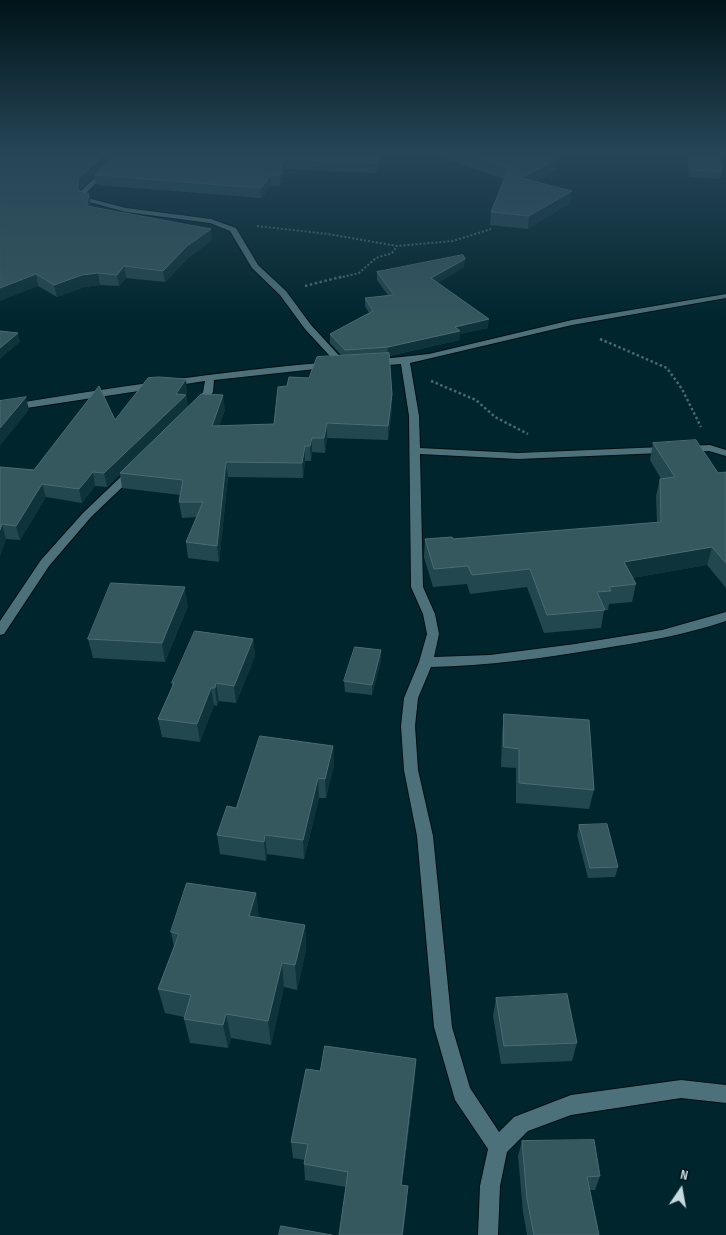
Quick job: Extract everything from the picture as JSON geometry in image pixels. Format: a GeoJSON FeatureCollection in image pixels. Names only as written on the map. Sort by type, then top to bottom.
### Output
{"type":"FeatureCollection","features":[{"type":"Feature","properties":{"kind":"street"},"geometry":{"type":"LineString","coordinates":[[125,210],[221,224],[233,230],[255,266],[283,294],[308,328],[351,364]]}},
{"type":"Feature","properties":{"kind":"street"},"geometry":{"type":"LineString","coordinates":[[0,409],[257,371],[351,364],[406,366],[568,325],[726,296]]}},
{"type":"Feature","properties":{"kind":"street"},"geometry":{"type":"LineString","coordinates":[[406,366],[414,416],[417,587],[429,614],[433,634],[426,662],[411,698],[408,726],[411,770],[425,836],[443,1026],[462,1093],[498,1147]]}},
{"type":"Feature","properties":{"kind":"street"},"geometry":{"type":"LineString","coordinates":[[193,413],[208,392],[210,378]]}},
{"type":"Feature","properties":{"kind":"street"},"geometry":{"type":"LineString","coordinates":[[414,451],[518,456],[710,448],[726,453]]}},
{"type":"Feature","properties":{"kind":"street"},"geometry":{"type":"LineString","coordinates":[[0,631],[46,563],[87,515],[143,461]]}},
{"type":"Feature","properties":{"kind":"street"},"geometry":{"type":"LineString","coordinates":[[426,662],[472,662],[534,656],[665,634],[726,616]]}},
{"type":"Feature","properties":{"kind":"street"},"geometry":{"type":"LineString","coordinates":[[488,1235],[490,1186],[498,1147],[521,1124],[571,1105],[681,1089],[726,1094]]}},
{"type":"Feature","properties":{"kind":"path"},"geometry":{"type":"LineString","coordinates":[[221,224],[244,224],[279,230],[328,234],[397,246],[453,241],[491,229]]}},
{"type":"Feature","properties":{"kind":"path"},"geometry":{"type":"LineString","coordinates":[[283,294],[359,273],[376,258],[392,253],[397,246]]}},
{"type":"Feature","properties":{"kind":"path"},"geometry":{"type":"LineString","coordinates":[[568,325],[667,368],[682,388],[710,448]]}},
{"type":"Feature","properties":{"kind":"path"},"geometry":{"type":"LineString","coordinates":[[406,366],[476,400],[495,416],[534,436]]}},
{"type":"Feature","properties":{"kind":"building"},"geometry":{"type":"Polygon","coordinates":[[[0,210],[107,210],[211,229],[187,246],[163,271],[124,266],[117,275],[98,273],[82,275],[54,285],[36,274],[0,288],[0,210]]]}},
{"type":"Feature","properties":{"kind":"building"},"geometry":{"type":"Polygon","coordinates":[[[492,210],[540,210],[529,216],[491,212],[492,210]]]}},
{"type":"Feature","properties":{"kind":"building"},"geometry":{"type":"Polygon","coordinates":[[[463,255],[465,259],[431,278],[489,319],[455,327],[460,331],[388,347],[345,350],[330,334],[373,311],[365,298],[394,295],[377,272],[463,255]]]}},
{"type":"Feature","properties":{"kind":"building"},"geometry":{"type":"Polygon","coordinates":[[[0,331],[18,333],[0,348],[0,331]]]}},
{"type":"Feature","properties":{"kind":"building"},"geometry":{"type":"Polygon","coordinates":[[[389,353],[392,394],[388,426],[327,423],[324,438],[312,438],[310,446],[305,446],[302,463],[226,462],[217,546],[186,542],[203,502],[179,502],[183,480],[120,473],[201,394],[223,395],[212,426],[274,424],[278,387],[287,386],[289,377],[309,378],[317,357],[389,353]]]}},
{"type":"Feature","properties":{"kind":"building"},"geometry":{"type":"Polygon","coordinates":[[[148,378],[186,379],[176,394],[186,395],[104,473],[93,472],[79,489],[42,484],[16,526],[2,524],[0,530],[0,467],[34,470],[99,386],[115,420],[148,378]]]}},
{"type":"Feature","properties":{"kind":"building"},"geometry":{"type":"Polygon","coordinates":[[[26,397],[0,428],[0,401],[26,397]]]}},
{"type":"Feature","properties":{"kind":"building"},"geometry":{"type":"Polygon","coordinates":[[[696,440],[718,473],[726,472],[726,563],[712,547],[624,562],[636,584],[609,587],[611,591],[597,592],[605,610],[547,615],[530,569],[472,575],[468,566],[434,569],[425,539],[452,537],[453,539],[661,522],[660,479],[675,477],[653,443],[696,440]]]}},
{"type":"Feature","properties":{"kind":"building"},"geometry":{"type":"Polygon","coordinates":[[[111,583],[185,587],[162,643],[88,639],[111,583]]]}},
{"type":"Feature","properties":{"kind":"building"},"geometry":{"type":"Polygon","coordinates":[[[195,631],[253,639],[234,686],[216,683],[215,688],[211,688],[197,724],[158,719],[174,683],[172,683],[195,631]]]}},
{"type":"Feature","properties":{"kind":"building"},"geometry":{"type":"Polygon","coordinates":[[[355,647],[381,650],[372,685],[344,681],[355,647]]]}},
{"type":"Feature","properties":{"kind":"building"},"geometry":{"type":"Polygon","coordinates":[[[504,714],[589,720],[594,790],[519,783],[519,749],[504,747],[504,714]]]}},
{"type":"Feature","properties":{"kind":"building"},"geometry":{"type":"Polygon","coordinates":[[[260,736],[333,746],[325,779],[318,778],[303,840],[265,835],[264,842],[217,835],[227,806],[236,808],[260,736]]]}},
{"type":"Feature","properties":{"kind":"building"},"geometry":{"type":"Polygon","coordinates":[[[607,824],[618,867],[590,868],[579,825],[607,824]]]}},
{"type":"Feature","properties":{"kind":"building"},"geometry":{"type":"Polygon","coordinates":[[[187,883],[256,893],[249,916],[305,925],[295,965],[282,963],[268,1021],[226,1014],[223,1025],[184,1019],[191,995],[158,989],[179,934],[171,932],[187,883]]]}},
{"type":"Feature","properties":{"kind":"building"},"geometry":{"type":"Polygon","coordinates":[[[567,994],[577,1043],[504,1046],[496,998],[567,994]]]}},
{"type":"Feature","properties":{"kind":"building"},"geometry":{"type":"Polygon","coordinates":[[[325,1046],[416,1059],[401,1185],[408,1186],[402,1235],[339,1235],[348,1172],[304,1164],[308,1144],[291,1142],[306,1069],[320,1071],[325,1046]]]}},
{"type":"Feature","properties":{"kind":"building"},"geometry":{"type":"Polygon","coordinates":[[[594,1140],[600,1176],[587,1177],[599,1235],[534,1235],[527,1199],[522,1141],[594,1140]]]}},
{"type":"Feature","properties":{"kind":"building"},"geometry":{"type":"Polygon","coordinates":[[[281,1226],[332,1235],[279,1235],[281,1226]]]}}]}
